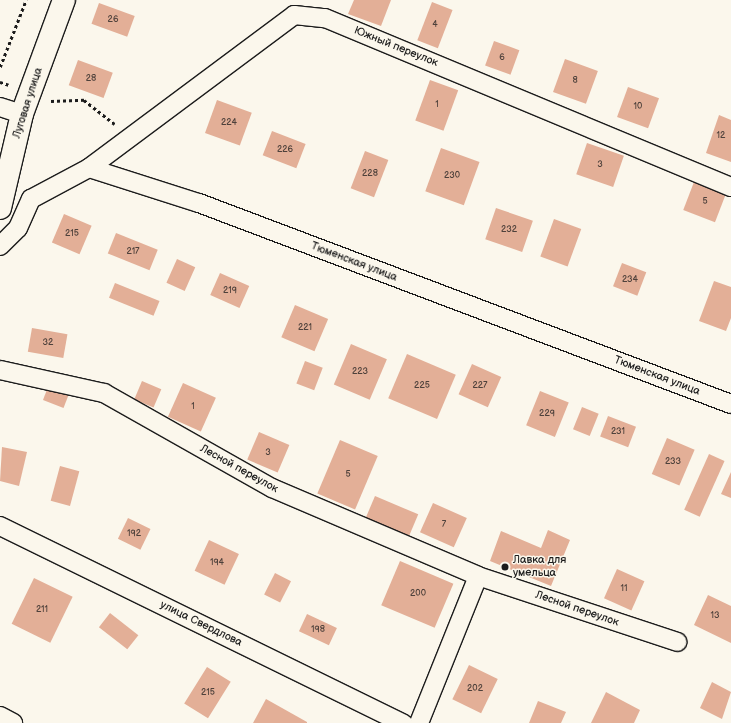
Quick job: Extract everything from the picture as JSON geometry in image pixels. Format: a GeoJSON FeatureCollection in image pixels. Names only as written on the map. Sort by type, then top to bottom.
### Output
{"type":"FeatureCollection","features":[{"type":"Feature","properties":{"kind":"main road","name":"Луговая улица"},"geometry":{"type":"LineString","coordinates":[[0,208],[22,114],[64,0]]}},
{"type":"Feature","properties":{"kind":"street","name":"Южный переулок"},"geometry":{"type":"LineString","coordinates":[[89,168],[294,15],[325,18],[731,187]]}},
{"type":"Feature","properties":{"kind":"street"},"geometry":{"type":"LineString","coordinates":[[0,107],[22,114]]}},
{"type":"Feature","properties":{"kind":"street"},"geometry":{"type":"LineString","coordinates":[[0,246],[18,228],[31,199],[89,168]]}},
{"type":"Feature","properties":{"kind":"street","name":"Тюменская улица"},"geometry":{"type":"LineString","coordinates":[[89,168],[199,203],[731,404]]}},
{"type":"Feature","properties":{"kind":"street","name":"Лесной переулок"},"geometry":{"type":"LineString","coordinates":[[0,370],[104,393],[272,488],[478,576],[677,642]]}},
{"type":"Feature","properties":{"kind":"street","name":"улица Свердлова"},"geometry":{"type":"LineString","coordinates":[[0,526],[403,723]]}},
{"type":"Feature","properties":{"kind":"street"},"geometry":{"type":"LineString","coordinates":[[419,723],[478,576]]}},
{"type":"Feature","properties":{"kind":"street"},"geometry":{"type":"LineString","coordinates":[[0,716],[13,723]]}},
{"type":"Feature","properties":{"kind":"path"},"geometry":{"type":"LineString","coordinates":[[0,67],[26,0]]}},
{"type":"Feature","properties":{"kind":"path"},"geometry":{"type":"LineString","coordinates":[[30,93],[58,103],[84,100],[112,119],[127,141]]}},
{"type":"Feature","properties":{"kind":"building"},"geometry":{"type":"Polygon","coordinates":[[[354,0],[391,0],[381,26],[348,14],[354,0]]]}},
{"type":"Feature","properties":{"kind":"building"},"geometry":{"type":"Polygon","coordinates":[[[432,2],[453,10],[438,48],[417,40],[432,2]]]}},
{"type":"Feature","properties":{"kind":"building"},"geometry":{"type":"Polygon","coordinates":[[[99,3],[135,16],[127,37],[91,24],[99,3]]]}},
{"type":"Feature","properties":{"kind":"building"},"geometry":{"type":"Polygon","coordinates":[[[494,41],[519,50],[510,75],[485,65],[494,41]]]}},
{"type":"Feature","properties":{"kind":"building"},"geometry":{"type":"Polygon","coordinates":[[[565,59],[598,71],[586,104],[553,92],[565,59]]]}},
{"type":"Feature","properties":{"kind":"building"},"geometry":{"type":"Polygon","coordinates":[[[78,60],[113,73],[104,98],[69,85],[78,60]]]}},
{"type":"Feature","properties":{"kind":"building"},"geometry":{"type":"Polygon","coordinates":[[[430,80],[458,90],[443,131],[415,120],[430,80]]]}},
{"type":"Feature","properties":{"kind":"building"},"geometry":{"type":"Polygon","coordinates":[[[628,87],[659,98],[648,128],[617,117],[628,87]]]}},
{"type":"Feature","properties":{"kind":"building"},"geometry":{"type":"Polygon","coordinates":[[[217,100],[252,113],[240,146],[205,133],[217,100]]]}},
{"type":"Feature","properties":{"kind":"building"},"geometry":{"type":"Polygon","coordinates":[[[719,115],[731,120],[731,162],[706,153],[719,115]]]}},
{"type":"Feature","properties":{"kind":"building"},"geometry":{"type":"Polygon","coordinates":[[[272,131],[306,144],[296,168],[263,155],[272,131]]]}},
{"type":"Feature","properties":{"kind":"building"},"geometry":{"type":"Polygon","coordinates":[[[587,143],[624,156],[613,187],[576,174],[587,143]]]}},
{"type":"Feature","properties":{"kind":"building"},"geometry":{"type":"Polygon","coordinates":[[[441,148],[480,162],[464,205],[425,191],[441,148]]]}},
{"type":"Feature","properties":{"kind":"building"},"geometry":{"type":"Polygon","coordinates":[[[365,151],[388,160],[374,197],[351,188],[365,151]]]}},
{"type":"Feature","properties":{"kind":"building"},"geometry":{"type":"Polygon","coordinates":[[[694,182],[726,194],[715,222],[683,210],[694,182]]]}},
{"type":"Feature","properties":{"kind":"building"},"geometry":{"type":"Polygon","coordinates":[[[496,208],[533,221],[522,252],[485,239],[496,208]]]}},
{"type":"Feature","properties":{"kind":"building"},"geometry":{"type":"Polygon","coordinates":[[[64,214],[92,226],[80,254],[52,243],[64,214]]]}},
{"type":"Feature","properties":{"kind":"building"},"geometry":{"type":"Polygon","coordinates":[[[554,219],[581,229],[568,267],[540,257],[554,219]]]}},
{"type":"Feature","properties":{"kind":"building"},"geometry":{"type":"Polygon","coordinates":[[[116,233],[158,250],[149,270],[108,253],[116,233]]]}},
{"type":"Feature","properties":{"kind":"building"},"geometry":{"type":"Polygon","coordinates":[[[177,259],[195,267],[185,291],[166,283],[177,259]]]}},
{"type":"Feature","properties":{"kind":"building"},"geometry":{"type":"Polygon","coordinates":[[[622,263],[646,272],[637,296],[613,286],[622,263]]]}},
{"type":"Feature","properties":{"kind":"building"},"geometry":{"type":"Polygon","coordinates":[[[220,273],[249,286],[239,308],[210,295],[220,273]]]}},
{"type":"Feature","properties":{"kind":"building"},"geometry":{"type":"Polygon","coordinates":[[[714,281],[731,287],[731,318],[726,331],[699,321],[714,281]]]}},
{"type":"Feature","properties":{"kind":"building"},"geometry":{"type":"Polygon","coordinates":[[[115,283],[160,301],[154,316],[109,298],[115,283]]]}},
{"type":"Feature","properties":{"kind":"building"},"geometry":{"type":"Polygon","coordinates":[[[295,305],[328,319],[314,351],[281,337],[295,305]]]}},
{"type":"Feature","properties":{"kind":"building"},"geometry":{"type":"Polygon","coordinates":[[[32,328],[67,334],[63,358],[28,352],[32,328]]]}},
{"type":"Feature","properties":{"kind":"building"},"geometry":{"type":"Polygon","coordinates":[[[351,344],[387,359],[370,400],[334,385],[351,344]]]}},
{"type":"Feature","properties":{"kind":"building"},"geometry":{"type":"Polygon","coordinates":[[[407,354],[456,375],[437,419],[388,398],[407,354]]]}},
{"type":"Feature","properties":{"kind":"building"},"geometry":{"type":"Polygon","coordinates":[[[305,361],[323,368],[314,390],[296,383],[305,361]]]}},
{"type":"Feature","properties":{"kind":"building"},"geometry":{"type":"Polygon","coordinates":[[[472,364],[501,377],[488,407],[459,394],[472,364]]]}},
{"type":"Feature","properties":{"kind":"building"},"geometry":{"type":"Polygon","coordinates":[[[142,381],[161,389],[154,408],[134,399],[142,381]]]}},
{"type":"Feature","properties":{"kind":"building"},"geometry":{"type":"Polygon","coordinates":[[[183,383],[216,398],[201,431],[168,417],[183,383]]]}},
{"type":"Feature","properties":{"kind":"building"},"geometry":{"type":"Polygon","coordinates":[[[48,387],[69,395],[64,408],[43,400],[48,387]]]}},
{"type":"Feature","properties":{"kind":"building"},"geometry":{"type":"Polygon","coordinates":[[[540,391],[569,403],[555,437],[526,425],[540,391]]]}},
{"type":"Feature","properties":{"kind":"building"},"geometry":{"type":"Polygon","coordinates":[[[582,407],[599,414],[590,436],[573,429],[582,407]]]}},
{"type":"Feature","properties":{"kind":"building"},"geometry":{"type":"Polygon","coordinates":[[[608,416],[636,427],[628,447],[600,437],[608,416]]]}},
{"type":"Feature","properties":{"kind":"building"},"geometry":{"type":"Polygon","coordinates":[[[259,432],[289,445],[278,473],[247,460],[259,432]]]}},
{"type":"Feature","properties":{"kind":"building"},"geometry":{"type":"Polygon","coordinates":[[[667,438],[695,450],[679,486],[652,474],[667,438]]]}},
{"type":"Feature","properties":{"kind":"building"},"geometry":{"type":"Polygon","coordinates":[[[340,440],[378,456],[355,509],[317,493],[340,440]]]}},
{"type":"Feature","properties":{"kind":"building"},"geometry":{"type":"Polygon","coordinates":[[[2,447],[27,452],[19,486],[0,481],[2,447]]]}},
{"type":"Feature","properties":{"kind":"building"},"geometry":{"type":"Polygon","coordinates":[[[709,454],[725,461],[700,517],[684,510],[709,454]]]}},
{"type":"Feature","properties":{"kind":"building"},"geometry":{"type":"Polygon","coordinates":[[[60,466],[79,471],[70,506],[51,501],[60,466]]]}},
{"type":"Feature","properties":{"kind":"building"},"geometry":{"type":"Polygon","coordinates":[[[731,472],[731,498],[721,494],[731,472]]]}},
{"type":"Feature","properties":{"kind":"building"},"geometry":{"type":"Polygon","coordinates":[[[375,496],[418,514],[408,538],[365,520],[375,496]]]}},
{"type":"Feature","properties":{"kind":"building"},"geometry":{"type":"Polygon","coordinates":[[[433,503],[467,518],[454,547],[420,532],[433,503]]]}},
{"type":"Feature","properties":{"kind":"building"},"geometry":{"type":"Polygon","coordinates":[[[128,518],[150,529],[140,550],[118,539],[128,518]]]}},
{"type":"Feature","properties":{"kind":"building"},"geometry":{"type":"Polygon","coordinates":[[[548,530],[570,540],[551,586],[490,561],[501,531],[541,548],[548,530]]]}},
{"type":"Feature","properties":{"kind":"building"},"geometry":{"type":"Polygon","coordinates":[[[209,540],[239,554],[225,585],[195,571],[209,540]]]}},
{"type":"Feature","properties":{"kind":"building"},"geometry":{"type":"Polygon","coordinates":[[[400,561],[453,584],[435,628],[381,605],[400,561]]]}},
{"type":"Feature","properties":{"kind":"building"},"geometry":{"type":"Polygon","coordinates":[[[617,569],[644,581],[631,610],[604,598],[617,569]]]}},
{"type":"Feature","properties":{"kind":"building"},"geometry":{"type":"Polygon","coordinates":[[[275,573],[291,581],[280,603],[264,594],[275,573]]]}},
{"type":"Feature","properties":{"kind":"building"},"geometry":{"type":"Polygon","coordinates":[[[34,578],[73,597],[50,643],[12,624],[34,578]]]}},
{"type":"Feature","properties":{"kind":"building"},"geometry":{"type":"Polygon","coordinates":[[[708,595],[731,606],[731,643],[694,625],[708,595]]]}},
{"type":"Feature","properties":{"kind":"building"},"geometry":{"type":"Polygon","coordinates":[[[110,613],[138,635],[127,649],[99,627],[110,613]]]}},
{"type":"Feature","properties":{"kind":"building"},"geometry":{"type":"Polygon","coordinates":[[[307,614],[337,628],[329,645],[299,631],[307,614]]]}},
{"type":"Feature","properties":{"kind":"building"},"geometry":{"type":"Polygon","coordinates":[[[469,665],[498,679],[481,713],[452,699],[469,665]]]}},
{"type":"Feature","properties":{"kind":"building"},"geometry":{"type":"Polygon","coordinates":[[[207,667],[231,682],[208,718],[184,703],[207,667]]]}},
{"type":"Feature","properties":{"kind":"building"},"geometry":{"type":"Polygon","coordinates":[[[712,682],[731,692],[722,719],[700,708],[712,682]]]}},
{"type":"Feature","properties":{"kind":"building"},"geometry":{"type":"Polygon","coordinates":[[[606,692],[640,710],[634,723],[591,723],[606,692]]]}},
{"type":"Feature","properties":{"kind":"building"},"geometry":{"type":"Polygon","coordinates":[[[266,699],[307,722],[307,723],[253,723],[266,699]]]}},
{"type":"Feature","properties":{"kind":"building"},"geometry":{"type":"Polygon","coordinates":[[[538,701],[566,712],[561,723],[529,723],[538,701]]]}},
{"type":"Feature","properties":{"kind":"place","name":"Лавка для умельца"},"geometry":{"type":"Point","coordinates":[505,567]}}]}
